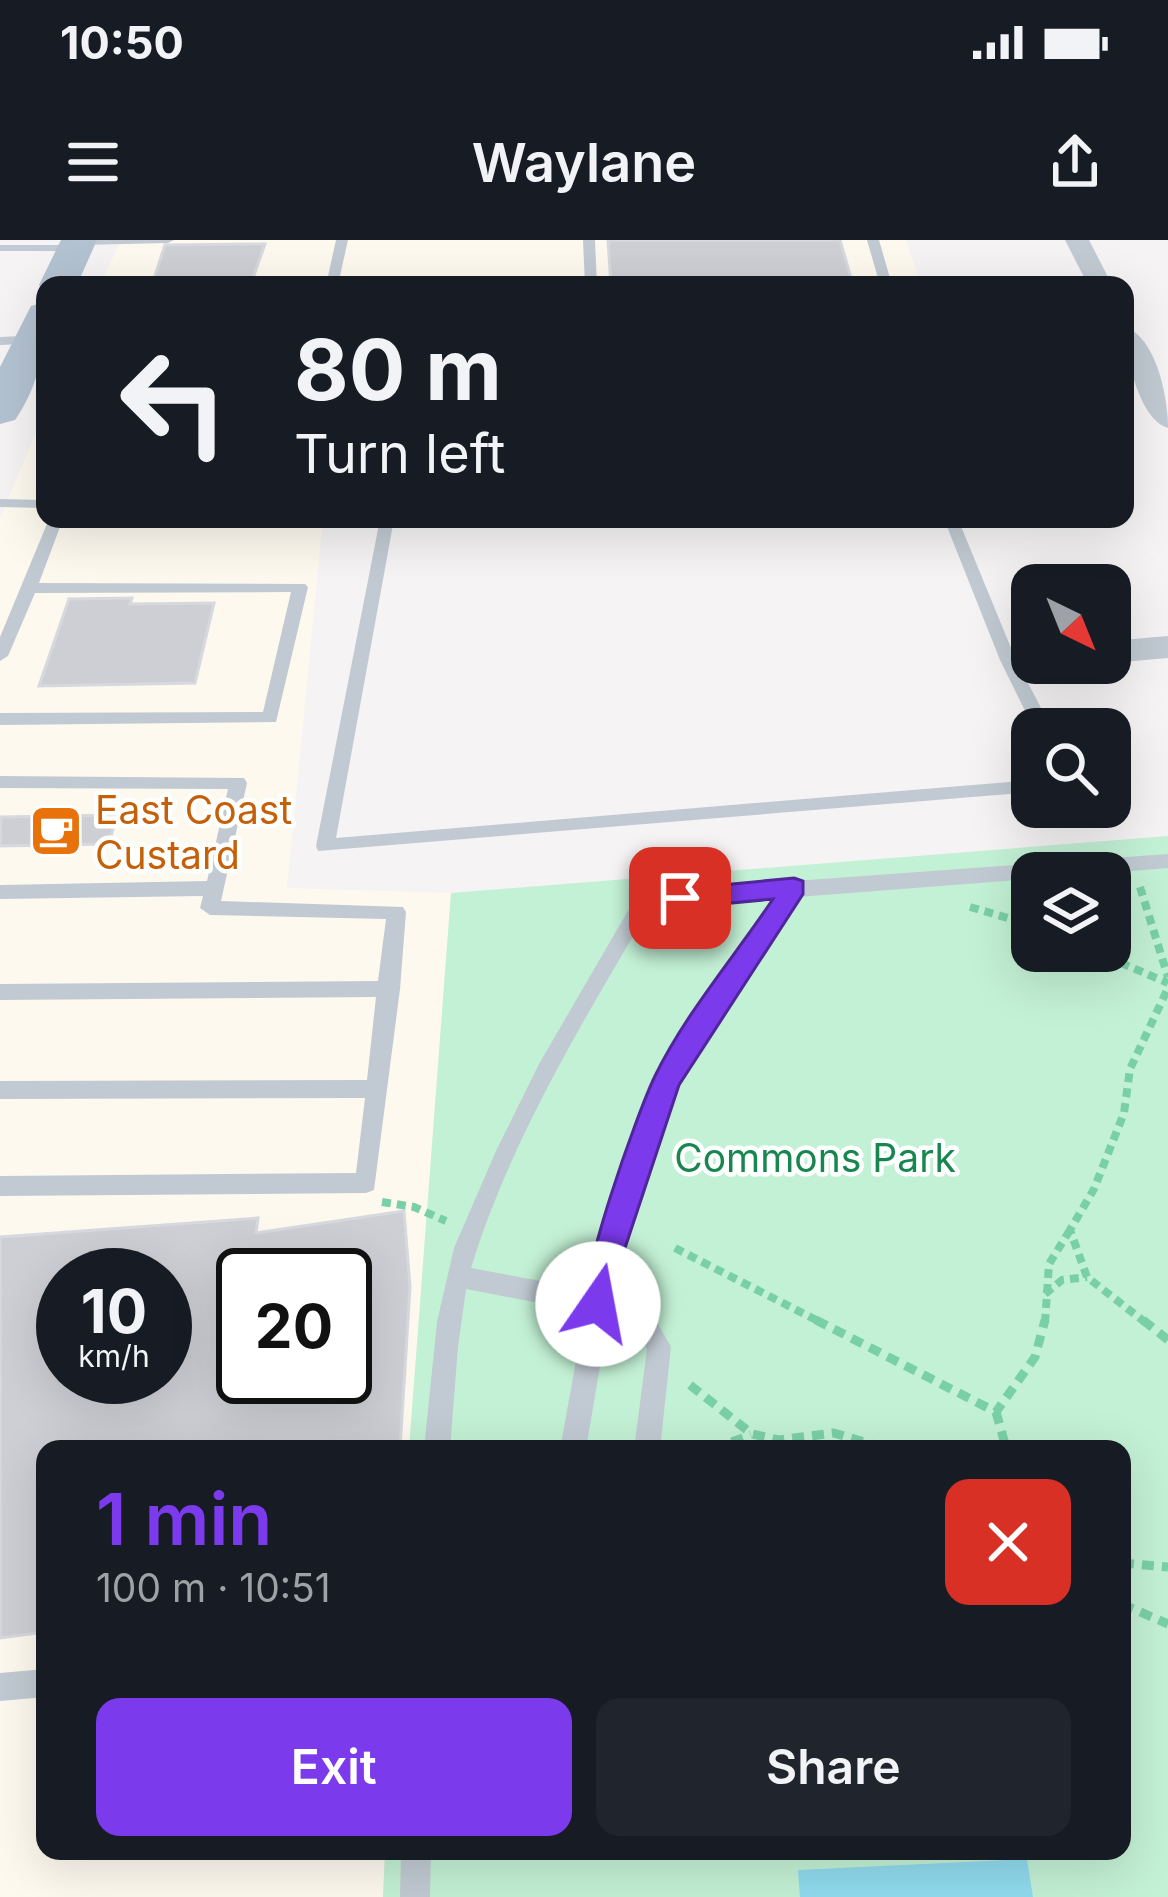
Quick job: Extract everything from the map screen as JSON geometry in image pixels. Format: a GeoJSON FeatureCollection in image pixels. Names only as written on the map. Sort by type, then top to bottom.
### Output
{"type":"FeatureCollection","features":[{"type":"Feature","properties":{"kind":"main road"},"geometry":{"type":"LineString","coordinates":[[62,276],[78,243]]}},
{"type":"Feature","properties":{"kind":"main road"},"geometry":{"type":"LineString","coordinates":[[0,411],[31,333]]}},
{"type":"Feature","properties":{"kind":"street"},"geometry":{"type":"LineString","coordinates":[[1077,240],[1095,276]]}},
{"type":"Feature","properties":{"kind":"street"},"geometry":{"type":"LineString","coordinates":[[1134,352],[1168,420]]}},
{"type":"Feature","properties":{"kind":"street"},"geometry":{"type":"LineString","coordinates":[[1131,650],[1168,647]]}},
{"type":"Feature","properties":{"kind":"lane"},"geometry":{"type":"LineString","coordinates":[[0,248],[168,240]]}},
{"type":"Feature","properties":{"kind":"lane"},"geometry":{"type":"LineString","coordinates":[[334,276],[342,240]]}},
{"type":"Feature","properties":{"kind":"lane"},"geometry":{"type":"LineString","coordinates":[[589,240],[591,276]]}},
{"type":"Feature","properties":{"kind":"lane"},"geometry":{"type":"LineString","coordinates":[[873,240],[883,276]]}},
{"type":"Feature","properties":{"kind":"lane"},"geometry":{"type":"LineString","coordinates":[[0,503],[36,504]]}},
{"type":"Feature","properties":{"kind":"lane"},"geometry":{"type":"LineString","coordinates":[[0,656],[52,528]]}},
{"type":"Feature","properties":{"kind":"lane"},"geometry":{"type":"LineString","coordinates":[[385,528],[325,846],[1011,788]]}},
{"type":"Feature","properties":{"kind":"lane"},"geometry":{"type":"LineString","coordinates":[[955,528],[1032,708]]}},
{"type":"Feature","properties":{"kind":"lane"},"geometry":{"type":"LineString","coordinates":[[0,719],[270,718],[300,587],[29,588]]}},
{"type":"Feature","properties":{"kind":"lane"},"geometry":{"type":"LineString","coordinates":[[0,782],[238,784],[212,898]]}},
{"type":"Feature","properties":{"kind":"lane"},"geometry":{"type":"LineString","coordinates":[[438,1440],[460,1277],[474,1231],[550,1058],[643,902],[1168,860]]}},
{"type":"Feature","properties":{"kind":"lane"},"geometry":{"type":"LineString","coordinates":[[575,1440],[607,1257],[666,1080],[794,888]]}},
{"type":"Feature","properties":{"kind":"lane"},"geometry":{"type":"LineString","coordinates":[[0,892],[116,889],[396,912],[366,1183],[0,1186]]}},
{"type":"Feature","properties":{"kind":"lane"},"geometry":{"type":"LineString","coordinates":[[0,992],[390,989]]}},
{"type":"Feature","properties":{"kind":"lane"},"geometry":{"type":"LineString","coordinates":[[0,1090],[378,1089]]}},
{"type":"Feature","properties":{"kind":"lane"},"geometry":{"type":"LineString","coordinates":[[607,1257],[658,1347],[648,1440]]}},
{"type":"Feature","properties":{"kind":"lane"},"geometry":{"type":"LineString","coordinates":[[460,1277],[598,1304]]}},
{"type":"Feature","properties":{"kind":"lane"},"geometry":{"type":"LineString","coordinates":[[0,1687],[36,1684]]}},
{"type":"Feature","properties":{"kind":"lane"},"geometry":{"type":"LineString","coordinates":[[415,1897],[416,1860]]}},
{"type":"Feature","properties":{"kind":"path"},"geometry":{"type":"LineString","coordinates":[[1000,1440],[996,1412],[1000,1397],[1036,1355],[1044,1329],[1047,1261],[1070,1230],[1114,1139],[1130,1070],[1168,982],[1138,880]]}},
{"type":"Feature","properties":{"kind":"path"},"geometry":{"type":"LineString","coordinates":[[959,902],[1011,918]]}},
{"type":"Feature","properties":{"kind":"path"},"geometry":{"type":"LineString","coordinates":[[1131,967],[1168,982]]}},
{"type":"Feature","properties":{"kind":"path"},"geometry":{"type":"LineString","coordinates":[[366,1183],[387,1207],[414,1208],[474,1231]]}},
{"type":"Feature","properties":{"kind":"path"},"geometry":{"type":"LineString","coordinates":[[1070,1230],[1087,1277],[1168,1340]]}},
{"type":"Feature","properties":{"kind":"path"},"geometry":{"type":"LineString","coordinates":[[675,1248],[996,1412]]}},
{"type":"Feature","properties":{"kind":"path"},"geometry":{"type":"LineString","coordinates":[[1044,1295],[1062,1280],[1087,1277]]}},
{"type":"Feature","properties":{"kind":"path"},"geometry":{"type":"LineString","coordinates":[[690,1385],[752,1434],[779,1440],[834,1433],[858,1440]]}},
{"type":"Feature","properties":{"kind":"path"},"geometry":{"type":"LineString","coordinates":[[736,1440],[752,1434]]}},
{"type":"Feature","properties":{"kind":"path"},"geometry":{"type":"LineString","coordinates":[[1131,1563],[1167,1564]]}},
{"type":"Feature","properties":{"kind":"path"},"geometry":{"type":"LineString","coordinates":[[1131,1608],[1168,1624]]}},
{"type":"Feature","properties":{"kind":"shaded area"},"geometry":{"type":"Polygon","coordinates":[[[121,240],[906,240],[918,276],[104,276],[121,240]]]}},
{"type":"Feature","properties":{"kind":"shaded area"},"geometry":{"type":"Polygon","coordinates":[[[36,432],[36,528],[322,528],[287,888],[451,893],[410,1440],[36,1440],[36,1860],[385,1860],[383,1897],[0,1897],[0,518],[36,432]]]}},
{"type":"Feature","properties":{"kind":"green space","name":"Commons Park"},"geometry":{"type":"Polygon","coordinates":[[[1168,836],[1168,1897],[383,1897],[385,1860],[1131,1860],[1131,1440],[410,1440],[451,893],[1168,836]]]}},
{"type":"Feature","properties":{"kind":"water"},"geometry":{"type":"Polygon","coordinates":[[[1027,1860],[1033,1897],[800,1897],[798,1870],[1027,1860]]]}},
{"type":"Feature","properties":{"kind":"building"},"geometry":{"type":"Polygon","coordinates":[[[608,240],[840,240],[850,276],[610,276],[608,240]]]}},
{"type":"Feature","properties":{"kind":"building"},"geometry":{"type":"Polygon","coordinates":[[[265,244],[254,276],[155,276],[165,245],[265,244]]]}},
{"type":"Feature","properties":{"kind":"building"},"geometry":{"type":"Polygon","coordinates":[[[132,598],[130,604],[214,603],[195,683],[39,686],[69,599],[132,598]]]}},
{"type":"Feature","properties":{"kind":"building","name":"East Coast Custard"},"geometry":{"type":"Polygon","coordinates":[[[117,815],[109,844],[0,846],[1,817],[117,815]]]}},
{"type":"Feature","properties":{"kind":"building"},"geometry":{"type":"Polygon","coordinates":[[[404,1211],[410,1287],[401,1440],[36,1440],[36,1633],[0,1638],[0,1237],[258,1218],[256,1233],[404,1211]]]}},
{"type":"Feature","properties":{"kind":"place","name":"East Coast Custard"},"geometry":{"type":"Point","coordinates":[56,831]}},
{"type":"Feature","properties":{"kind":"route"},"geometry":{"type":"LineString","coordinates":[[598,1304],[607,1257],[666,1080],[794,888],[680,898]]}}]}
